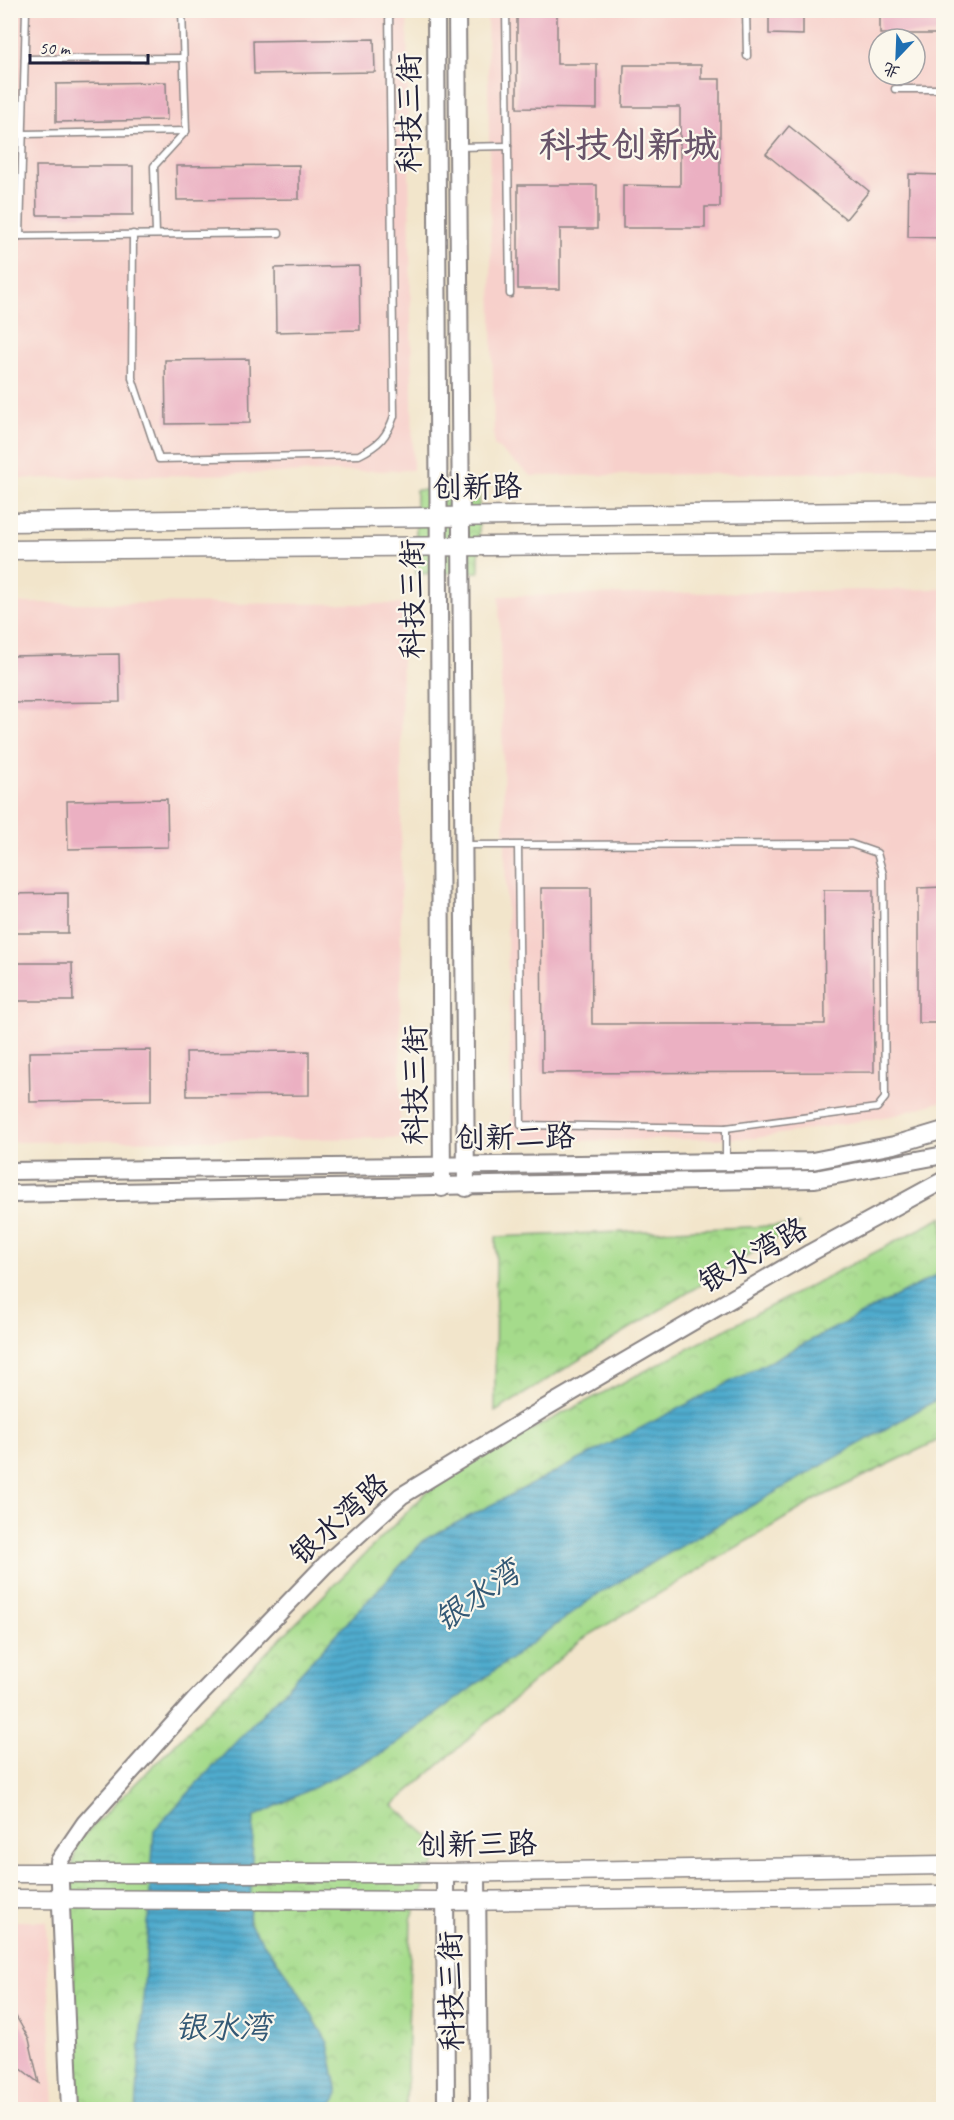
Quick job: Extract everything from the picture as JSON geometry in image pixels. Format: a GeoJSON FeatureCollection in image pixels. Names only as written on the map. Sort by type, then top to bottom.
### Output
{"type":"FeatureCollection","features":[{"type":"Feature","properties":{"kind":"main road","name":"创新路"},"geometry":{"type":"LineString","coordinates":[[10,522],[439,515],[944,511]]}},
{"type":"Feature","properties":{"kind":"main road","name":"创新路"},"geometry":{"type":"LineString","coordinates":[[10,550],[944,542]]}},
{"type":"Feature","properties":{"kind":"main road","name":"创新三路"},"geometry":{"type":"LineString","coordinates":[[10,1873],[477,1873],[944,1865]]}},
{"type":"Feature","properties":{"kind":"main road","name":"创新三路"},"geometry":{"type":"LineString","coordinates":[[10,1899],[477,1901],[944,1895]]}},
{"type":"Feature","properties":{"kind":"street","name":"科技三街"},"geometry":{"type":"LineString","coordinates":[[436,10],[442,1188]]}},
{"type":"Feature","properties":{"kind":"street","name":"科技三街"},"geometry":{"type":"LineString","coordinates":[[457,10],[466,1188]]}},
{"type":"Feature","properties":{"kind":"street","name":"创新二路"},"geometry":{"type":"LineString","coordinates":[[10,1171],[812,1161],[894,1145],[944,1130]]}},
{"type":"Feature","properties":{"kind":"street","name":"创新二路"},"geometry":{"type":"LineString","coordinates":[[10,1194],[466,1188],[815,1179],[944,1155]]}},
{"type":"Feature","properties":{"kind":"street","name":"银水湾路"},"geometry":{"type":"LineString","coordinates":[[70,2109],[59,1861],[85,1823],[187,1709],[325,1565],[401,1496],[545,1408],[810,1253],[944,1180]]}},
{"type":"Feature","properties":{"kind":"street","name":"科技三街"},"geometry":{"type":"LineString","coordinates":[[446,1873],[447,2109]]}},
{"type":"Feature","properties":{"kind":"street","name":"科技三街"},"geometry":{"type":"LineString","coordinates":[[477,1873],[479,2109]]}},
{"type":"Feature","properties":{"kind":"lane"},"geometry":{"type":"LineString","coordinates":[[20,236],[26,10]]}},
{"type":"Feature","properties":{"kind":"lane"},"geometry":{"type":"LineString","coordinates":[[156,234],[154,166],[186,131],[182,10]]}},
{"type":"Feature","properties":{"kind":"lane"},"geometry":{"type":"LineString","coordinates":[[133,234],[132,378],[159,459],[359,455],[379,445],[389,432],[394,416],[389,10]]}},
{"type":"Feature","properties":{"kind":"lane"},"geometry":{"type":"LineString","coordinates":[[506,10],[510,294]]}},
{"type":"Feature","properties":{"kind":"lane"},"geometry":{"type":"LineString","coordinates":[[746,10],[747,56]]}},
{"type":"Feature","properties":{"kind":"lane"},"geometry":{"type":"LineString","coordinates":[[25,59],[183,58]]}},
{"type":"Feature","properties":{"kind":"lane"},"geometry":{"type":"LineString","coordinates":[[895,89],[944,89]]}},
{"type":"Feature","properties":{"kind":"lane"},"geometry":{"type":"LineString","coordinates":[[24,134],[186,131]]}},
{"type":"Feature","properties":{"kind":"lane"},"geometry":{"type":"LineString","coordinates":[[458,147],[508,146]]}},
{"type":"Feature","properties":{"kind":"lane"},"geometry":{"type":"LineString","coordinates":[[10,236],[279,233]]}},
{"type":"Feature","properties":{"kind":"lane"},"geometry":{"type":"LineString","coordinates":[[463,845],[851,844],[877,853],[883,874],[885,1098],[877,1108],[726,1128],[521,1125],[518,845]]}},
{"type":"Feature","properties":{"kind":"lane"},"geometry":{"type":"LineString","coordinates":[[726,1128],[726,1162]]}},
{"type":"Feature","properties":{"kind":"shaded area"},"geometry":{"type":"Polygon","coordinates":[[[10,11],[407,11],[413,470],[11,479],[10,11]]]}},
{"type":"Feature","properties":{"kind":"shaded area"},"geometry":{"type":"Polygon","coordinates":[[[487,11],[943,11],[943,471],[531,476],[494,445],[487,11]]]}},
{"type":"Feature","properties":{"kind":"shaded area"},"geometry":{"type":"Polygon","coordinates":[[[943,589],[943,1101],[896,1115],[756,1138],[512,1142],[499,596],[943,589]]]}},
{"type":"Feature","properties":{"kind":"shaded area"},"geometry":{"type":"Polygon","coordinates":[[[10,603],[402,604],[400,1138],[11,1142],[10,603]]]}},
{"type":"Feature","properties":{"kind":"shaded area"},"geometry":{"type":"Polygon","coordinates":[[[10,1921],[46,1921],[54,2109],[11,2109],[10,1921]]]}},
{"type":"Feature","properties":{"kind":"green space"},"geometry":{"type":"Polygon","coordinates":[[[479,489],[479,572],[416,574],[416,490],[479,489]]]}},
{"type":"Feature","properties":{"kind":"green space"},"geometry":{"type":"Polygon","coordinates":[[[943,1217],[943,1438],[817,1499],[581,1640],[393,1805],[441,1847],[411,1919],[406,2109],[78,2109],[71,1872],[78,1841],[444,1475],[943,1217]]]}},
{"type":"Feature","properties":{"kind":"green space"},"geometry":{"type":"Polygon","coordinates":[[[797,1225],[495,1412],[496,1237],[797,1225]]]}},
{"type":"Feature","properties":{"kind":"water","name":"银水湾"},"geometry":{"type":"Polygon","coordinates":[[[943,1272],[943,1396],[598,1594],[385,1752],[254,1817],[249,1923],[294,1984],[328,2043],[338,2093],[331,2109],[136,2110],[154,1830],[425,1539],[943,1272]]]}},
{"type":"Feature","properties":{"kind":"building"},"geometry":{"type":"Polygon","coordinates":[[[517,10],[557,10],[557,64],[597,64],[597,109],[517,108],[517,10]]]}},
{"type":"Feature","properties":{"kind":"building"},"geometry":{"type":"Polygon","coordinates":[[[769,10],[803,10],[803,35],[769,34],[769,10]]]}},
{"type":"Feature","properties":{"kind":"building"},"geometry":{"type":"Polygon","coordinates":[[[880,10],[944,10],[944,34],[927,34],[927,27],[880,27],[880,10]]]}},
{"type":"Feature","properties":{"kind":"building"},"geometry":{"type":"Polygon","coordinates":[[[374,39],[375,72],[254,74],[253,41],[374,39]]]}},
{"type":"Feature","properties":{"kind":"building"},"geometry":{"type":"Polygon","coordinates":[[[624,65],[701,65],[701,79],[720,79],[720,207],[705,207],[705,228],[623,228],[623,185],[680,186],[680,107],[623,107],[624,65]]]}},
{"type":"Feature","properties":{"kind":"building"},"geometry":{"type":"Polygon","coordinates":[[[166,82],[167,120],[56,122],[56,84],[166,82]]]}},
{"type":"Feature","properties":{"kind":"building"},"geometry":{"type":"Polygon","coordinates":[[[789,126],[869,191],[846,219],[766,154],[789,126]]]}},
{"type":"Feature","properties":{"kind":"building"},"geometry":{"type":"Polygon","coordinates":[[[299,165],[299,199],[177,200],[176,166],[299,165]]]}},
{"type":"Feature","properties":{"kind":"building"},"geometry":{"type":"Polygon","coordinates":[[[36,166],[133,166],[133,215],[37,215],[36,166]]]}},
{"type":"Feature","properties":{"kind":"building"},"geometry":{"type":"Polygon","coordinates":[[[909,174],[944,175],[944,238],[908,237],[909,174]]]}},
{"type":"Feature","properties":{"kind":"building"},"geometry":{"type":"Polygon","coordinates":[[[518,185],[597,185],[597,229],[560,229],[560,289],[518,289],[518,185]]]}},
{"type":"Feature","properties":{"kind":"building"},"geometry":{"type":"Polygon","coordinates":[[[359,266],[360,330],[276,332],[275,268],[359,266]]]}},
{"type":"Feature","properties":{"kind":"building"},"geometry":{"type":"Polygon","coordinates":[[[249,359],[250,423],[166,424],[165,360],[249,359]]]}},
{"type":"Feature","properties":{"kind":"building"},"geometry":{"type":"Polygon","coordinates":[[[119,654],[120,702],[10,703],[10,656],[119,654]]]}},
{"type":"Feature","properties":{"kind":"building"},"geometry":{"type":"Polygon","coordinates":[[[167,799],[168,847],[68,849],[67,801],[167,799]]]}},
{"type":"Feature","properties":{"kind":"building"},"geometry":{"type":"Polygon","coordinates":[[[944,887],[944,1023],[918,1023],[918,888],[944,887]]]}},
{"type":"Feature","properties":{"kind":"building"},"geometry":{"type":"Polygon","coordinates":[[[541,888],[591,888],[592,1024],[825,1024],[824,890],[873,890],[874,1072],[542,1073],[541,888]]]}},
{"type":"Feature","properties":{"kind":"building"},"geometry":{"type":"Polygon","coordinates":[[[68,893],[68,933],[10,933],[10,894],[68,893]]]}},
{"type":"Feature","properties":{"kind":"building"},"geometry":{"type":"Polygon","coordinates":[[[10,963],[72,963],[73,1001],[10,1001],[10,963]]]}},
{"type":"Feature","properties":{"kind":"building"},"geometry":{"type":"Polygon","coordinates":[[[151,1050],[151,1100],[30,1102],[29,1052],[151,1050]]]}},
{"type":"Feature","properties":{"kind":"building"},"geometry":{"type":"Polygon","coordinates":[[[309,1051],[309,1095],[187,1096],[186,1052],[309,1051]]]}},
{"type":"Feature","properties":{"kind":"building"},"geometry":{"type":"Polygon","coordinates":[[[10,2006],[29,2039],[39,2083],[10,2060],[10,2006]]]}},
{"type":"Feature","properties":{"kind":"district","name":"科技创新城"},"geometry":{"type":"Point","coordinates":[629,145]}}]}
